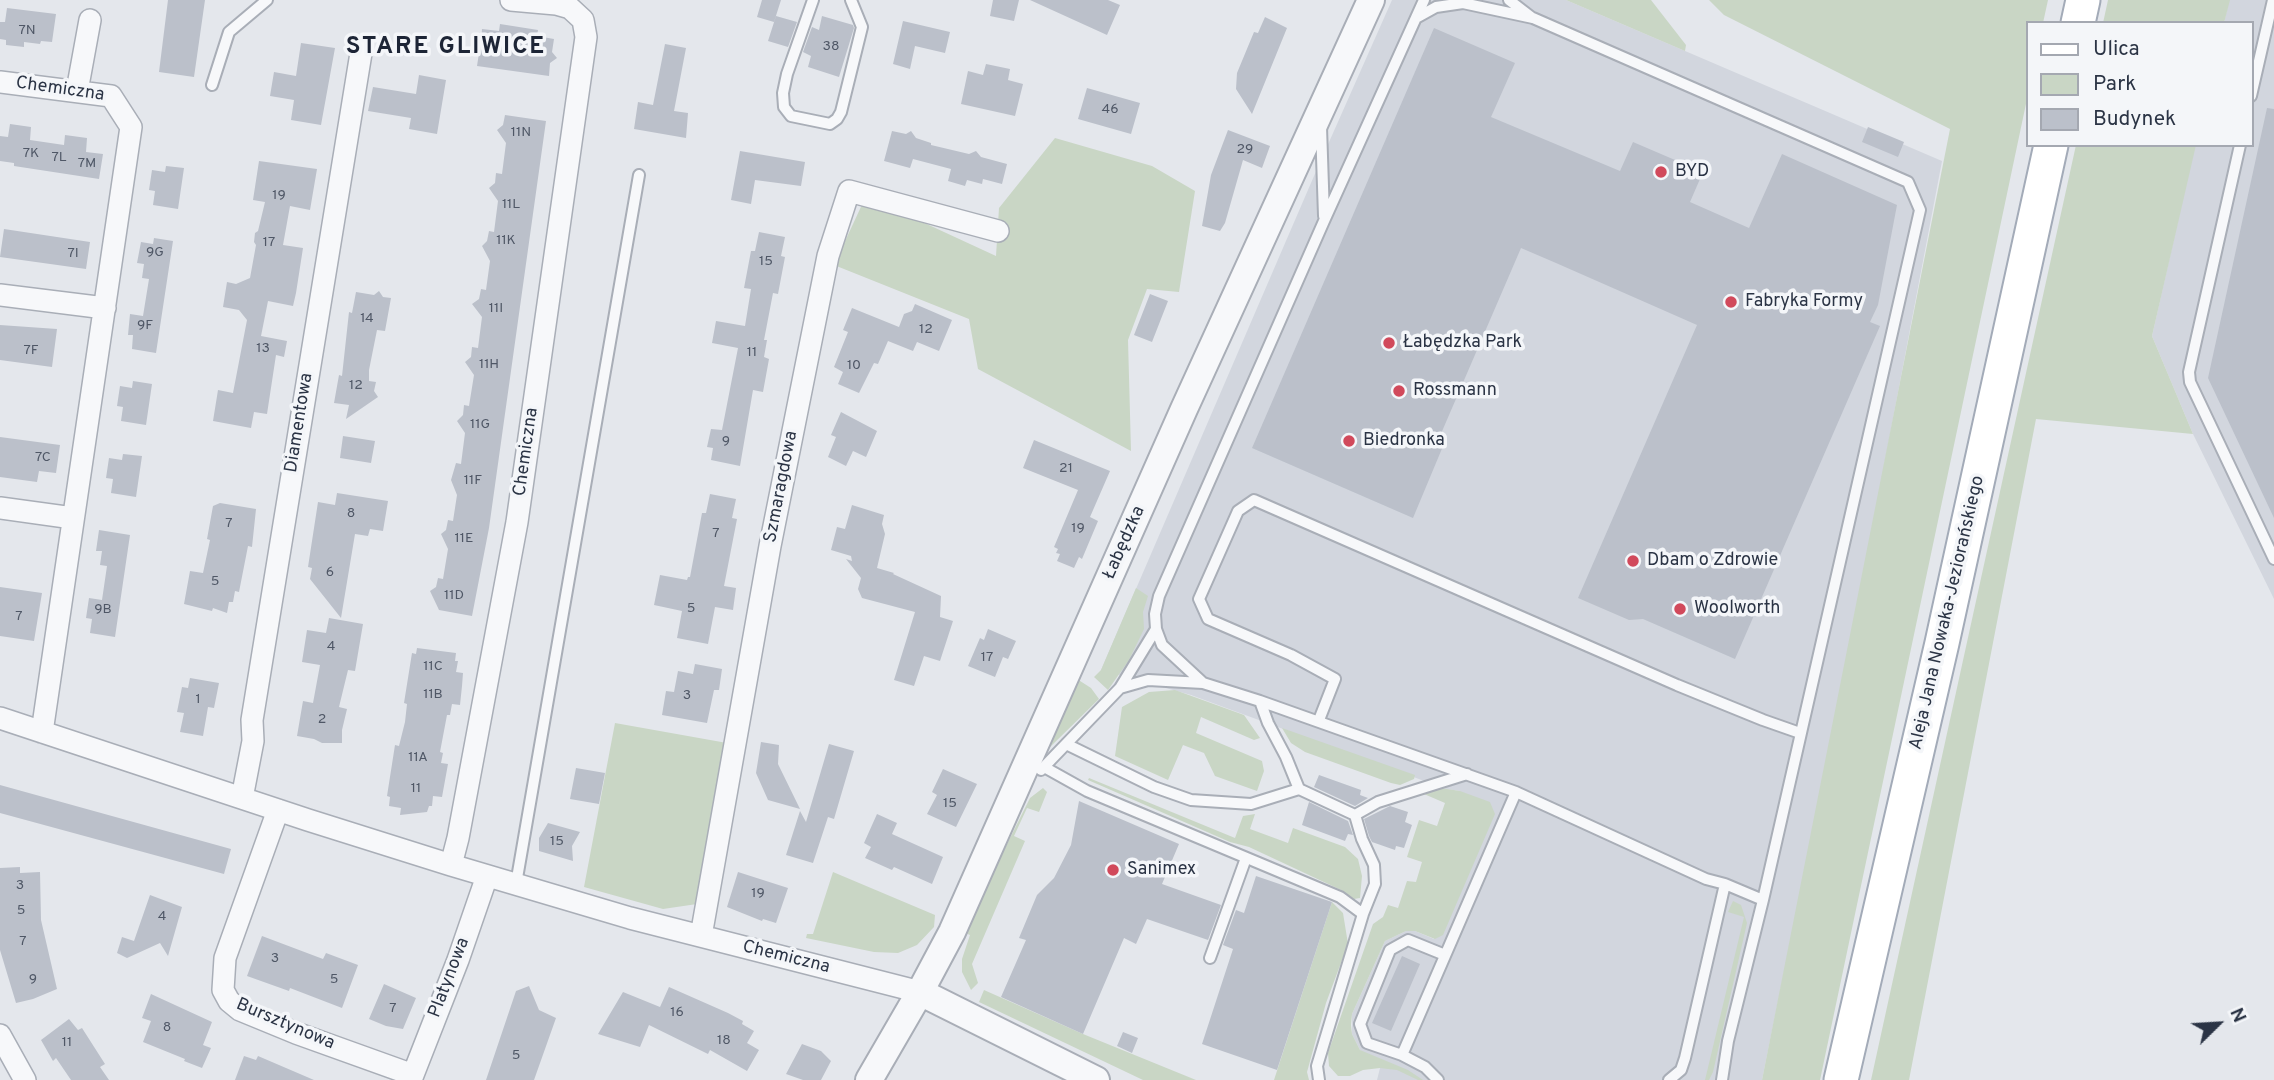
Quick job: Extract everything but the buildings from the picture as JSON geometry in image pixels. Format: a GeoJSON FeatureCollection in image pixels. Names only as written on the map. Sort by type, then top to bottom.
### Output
{"type":"FeatureCollection","features":[{"type":"Feature","properties":{"kind":"main road"},"geometry":{"type":"LineString","coordinates":[[2076,21],[2080,0]]}},
{"type":"Feature","properties":{"kind":"main road","name":"Aleja Jana Nowaka-Jeziorańskiego"},"geometry":{"type":"LineString","coordinates":[[1841,1080],[1942,643],[2051,147]]}},
{"type":"Feature","properties":{"kind":"street","name":"Chemiczna"},"geometry":{"type":"LineString","coordinates":[[451,865],[517,522],[586,37],[583,20],[570,8],[510,0]]}},
{"type":"Feature","properties":{"kind":"street","name":"Łabędzka"},"geometry":{"type":"LineString","coordinates":[[869,1080],[953,932],[1184,409],[1371,0]]}},
{"type":"Feature","properties":{"kind":"street"},"geometry":{"type":"LineString","coordinates":[[77,91],[90,20]]}},
{"type":"Feature","properties":{"kind":"street","name":"Diamentowa"},"geometry":{"type":"LineString","coordinates":[[242,798],[253,741],[252,720],[362,47]]}},
{"type":"Feature","properties":{"kind":"street","name":"Chemiczna"},"geometry":{"type":"LineString","coordinates":[[0,82],[111,96],[131,127],[42,732]]}},
{"type":"Feature","properties":{"kind":"street","name":"Szmaragdowa"},"geometry":{"type":"LineString","coordinates":[[701,936],[773,533],[828,256],[849,191],[998,231]]}},
{"type":"Feature","properties":{"kind":"street"},"geometry":{"type":"LineString","coordinates":[[0,295],[105,308]]}},
{"type":"Feature","properties":{"kind":"street"},"geometry":{"type":"LineString","coordinates":[[0,508],[73,518]]}},
{"type":"Feature","properties":{"kind":"street","name":"Chemiczna"},"geometry":{"type":"LineString","coordinates":[[0,718],[486,876],[701,936],[920,992]]}},
{"type":"Feature","properties":{"kind":"street","name":"Bursztynowa"},"geometry":{"type":"LineString","coordinates":[[278,810],[225,958],[223,990],[229,1001],[240,1010],[412,1077]]}},
{"type":"Feature","properties":{"kind":"street","name":"Platynowa"},"geometry":{"type":"LineString","coordinates":[[412,1077],[458,960],[486,876]]}},
{"type":"Feature","properties":{"kind":"street"},"geometry":{"type":"LineString","coordinates":[[920,992],[1096,1080]]}},
{"type":"Feature","properties":{"kind":"street"},"geometry":{"type":"LineString","coordinates":[[0,1035],[25,1080]]}},
{"type":"Feature","properties":{"kind":"lane"},"geometry":{"type":"LineString","coordinates":[[212,85],[229,32],[267,0]]}},
{"type":"Feature","properties":{"kind":"lane"},"geometry":{"type":"LineString","coordinates":[[813,0],[782,93],[783,107],[791,116],[830,124],[841,112],[860,37],[860,18],[851,0]]}},
{"type":"Feature","properties":{"kind":"lane"},"geometry":{"type":"LineString","coordinates":[[1203,683],[1162,645],[1156,629],[1155,614],[1159,596],[1424,0]]}},
{"type":"Feature","properties":{"kind":"lane"},"geometry":{"type":"LineString","coordinates":[[1509,0],[1533,19]]}},
{"type":"Feature","properties":{"kind":"lane"},"geometry":{"type":"LineString","coordinates":[[2253,87],[2273,0]]}},
{"type":"Feature","properties":{"kind":"lane"},"geometry":{"type":"LineString","coordinates":[[1418,17],[1436,7],[1463,3],[1533,19],[1908,183],[1920,210],[1870,438],[1728,1041],[1722,1080]]}},
{"type":"Feature","properties":{"kind":"lane"},"geometry":{"type":"LineString","coordinates":[[1321,111],[1324,221]]}},
{"type":"Feature","properties":{"kind":"lane"},"geometry":{"type":"LineString","coordinates":[[2240,147],[2189,372],[2190,382],[2274,559]]}},
{"type":"Feature","properties":{"kind":"lane"},"geometry":{"type":"LineString","coordinates":[[516,884],[639,175]]}},
{"type":"Feature","properties":{"kind":"lane"},"geometry":{"type":"LineString","coordinates":[[1319,720],[1335,679],[1291,655],[1208,619],[1199,599],[1238,511],[1254,500],[1677,685],[1800,733]]}},
{"type":"Feature","properties":{"kind":"lane"},"geometry":{"type":"LineString","coordinates":[[1014,794],[1044,767],[1120,688],[1156,629]]}},
{"type":"Feature","properties":{"kind":"lane"},"geometry":{"type":"LineString","coordinates":[[1120,688],[1148,680],[1203,683],[1319,720],[1516,792],[1706,879],[1763,900]]}},
{"type":"Feature","properties":{"kind":"lane"},"geometry":{"type":"LineString","coordinates":[[1260,701],[1299,789]]}},
{"type":"Feature","properties":{"kind":"lane"},"geometry":{"type":"LineString","coordinates":[[1066,744],[1154,788],[1191,800],[1251,804],[1299,789],[1355,815],[1374,865],[1375,884],[1363,914],[1317,1066],[1320,1080]]}},
{"type":"Feature","properties":{"kind":"lane"},"geometry":{"type":"LineString","coordinates":[[1044,767],[1087,791],[1340,897],[1363,914]]}},
{"type":"Feature","properties":{"kind":"lane"},"geometry":{"type":"LineString","coordinates":[[1355,815],[1378,802],[1467,774]]}},
{"type":"Feature","properties":{"kind":"lane"},"geometry":{"type":"LineString","coordinates":[[1402,1055],[1516,792]]}},
{"type":"Feature","properties":{"kind":"lane"},"geometry":{"type":"LineString","coordinates":[[1210,958],[1246,858]]}},
{"type":"Feature","properties":{"kind":"lane"},"geometry":{"type":"LineString","coordinates":[[1669,1080],[1681,1070],[1685,1058],[1725,884]]}},
{"type":"Feature","properties":{"kind":"lane"},"geometry":{"type":"LineString","coordinates":[[1438,1080],[1425,1068],[1402,1055],[1367,1043],[1360,1024],[1390,950],[1408,940],[1444,955]]}},
{"type":"Feature","properties":{"kind":"shaded area"},"geometry":{"type":"Polygon","coordinates":[[[1392,0],[1566,0],[1942,161],[1842,687],[1762,1080],[1377,1080],[1380,1068],[1360,1050],[1352,1034],[1352,1014],[1385,941],[1406,931],[1415,931],[1434,939],[1460,791],[1446,789],[1191,695],[1101,670],[1392,0]]]}},
{"type":"Feature","properties":{"kind":"shaded area"},"geometry":{"type":"Polygon","coordinates":[[[2229,0],[2274,0],[2274,599],[2193,434],[2152,336],[2195,147],[2253,147],[2253,21],[2224,21],[2229,0]]]}},
{"type":"Feature","properties":{"kind":"green space"},"geometry":{"type":"Polygon","coordinates":[[[1566,0],[1651,0],[1686,45],[1685,51],[1566,0]]]}},
{"type":"Feature","properties":{"kind":"green space"},"geometry":{"type":"Polygon","coordinates":[[[1709,0],[2048,0],[2043,21],[2025,21],[2025,108],[1820,1080],[1762,1080],[1950,129],[1724,15],[1709,0]]]}},
{"type":"Feature","properties":{"kind":"green space"},"geometry":{"type":"Polygon","coordinates":[[[2108,0],[2230,0],[2225,21],[2103,21],[2108,0]]]}},
{"type":"Feature","properties":{"kind":"green space"},"geometry":{"type":"Polygon","coordinates":[[[1055,138],[1152,166],[1195,191],[1179,292],[1147,289],[1128,340],[1131,451],[978,369],[969,319],[834,265],[866,196],[996,256],[999,208],[1055,138]]]}},
{"type":"Feature","properties":{"kind":"green space"},"geometry":{"type":"Polygon","coordinates":[[[2076,147],[2196,147],[2152,336],[2193,434],[2036,419],[1909,1080],[1871,1080],[2076,147]]]}},
{"type":"Feature","properties":{"kind":"green space"},"geometry":{"type":"Polygon","coordinates":[[[1136,588],[1148,596],[1143,612],[1144,629],[1129,660],[1108,690],[1094,677],[1101,670],[1136,588]]]}},
{"type":"Feature","properties":{"kind":"green space"},"geometry":{"type":"Polygon","coordinates":[[[1077,679],[1091,688],[1099,699],[1046,751],[1077,679]]]}},
{"type":"Feature","properties":{"kind":"green space"},"geometry":{"type":"Polygon","coordinates":[[[1175,690],[1244,715],[1260,738],[1254,740],[1201,717],[1196,733],[1262,761],[1264,771],[1257,791],[1215,776],[1204,753],[1183,745],[1168,780],[1115,756],[1122,707],[1149,692],[1175,690]]]}},
{"type":"Feature","properties":{"kind":"green space"},"geometry":{"type":"Polygon","coordinates":[[[615,723],[727,743],[697,904],[663,909],[584,887],[615,723]]]}},
{"type":"Feature","properties":{"kind":"green space"},"geometry":{"type":"Polygon","coordinates":[[[1282,728],[1415,775],[1414,779],[1400,785],[1391,783],[1305,752],[1291,743],[1282,728]]]}},
{"type":"Feature","properties":{"kind":"green space"},"geometry":{"type":"Polygon","coordinates":[[[1089,778],[1235,838],[1243,816],[1255,814],[1250,829],[1288,843],[1293,828],[1345,847],[1358,859],[1362,876],[1360,898],[1354,899],[1341,890],[1249,847],[1230,842],[1088,780],[1089,778]]]}},
{"type":"Feature","properties":{"kind":"green space"},"geometry":{"type":"Polygon","coordinates":[[[1043,788],[1047,792],[1039,812],[1027,808],[1014,836],[1025,841],[972,964],[978,983],[971,990],[962,972],[962,959],[970,935],[963,932],[1030,798],[1043,788]]]}},
{"type":"Feature","properties":{"kind":"green space"},"geometry":{"type":"Polygon","coordinates":[[[1441,788],[1460,791],[1490,802],[1495,814],[1443,935],[1435,939],[1415,931],[1406,931],[1385,941],[1352,1014],[1351,1025],[1352,1034],[1360,1050],[1408,1070],[1423,1080],[1397,1070],[1380,1068],[1363,1070],[1350,1076],[1338,1076],[1329,1066],[1328,1053],[1373,924],[1383,917],[1388,905],[1398,908],[1407,881],[1416,882],[1422,862],[1407,857],[1419,820],[1437,826],[1445,803],[1424,794],[1441,788]]]}},
{"type":"Feature","properties":{"kind":"green space"},"geometry":{"type":"Polygon","coordinates":[[[833,872],[935,915],[934,927],[917,945],[898,953],[874,952],[806,938],[807,934],[813,934],[833,872]]]}},
{"type":"Feature","properties":{"kind":"green space"},"geometry":{"type":"Polygon","coordinates":[[[1733,901],[1741,905],[1747,923],[1713,1072],[1709,1080],[1705,1080],[1744,917],[1728,912],[1733,901]]]}},
{"type":"Feature","properties":{"kind":"green space"},"geometry":{"type":"Polygon","coordinates":[[[1332,902],[1343,913],[1348,944],[1326,1003],[1307,1072],[1309,1080],[1274,1080],[1332,902]]]}},
{"type":"Feature","properties":{"kind":"green space"},"geometry":{"type":"Polygon","coordinates":[[[984,990],[1196,1080],[1143,1080],[979,1002],[984,990]]]}},
{"type":"Feature","properties":{"kind":"place","name":"BYD"},"geometry":{"type":"Point","coordinates":[1661,172]}},
{"type":"Feature","properties":{"kind":"place","name":"Fabryka Formy"},"geometry":{"type":"Point","coordinates":[1731,302]}},
{"type":"Feature","properties":{"kind":"place","name":"Łabędzka Park"},"geometry":{"type":"Point","coordinates":[1389,343]}},
{"type":"Feature","properties":{"kind":"place","name":"Rossmann"},"geometry":{"type":"Point","coordinates":[1399,391]}},
{"type":"Feature","properties":{"kind":"place","name":"Biedronka"},"geometry":{"type":"Point","coordinates":[1349,441]}},
{"type":"Feature","properties":{"kind":"place","name":"Dbam o Zdrowie"},"geometry":{"type":"Point","coordinates":[1633,561]}},
{"type":"Feature","properties":{"kind":"place","name":"Woolworth"},"geometry":{"type":"Point","coordinates":[1680,609]}},
{"type":"Feature","properties":{"kind":"place","name":"Sanimex"},"geometry":{"type":"Point","coordinates":[1113,870]}},
{"type":"Feature","properties":{"kind":"district","name":"STARE GLIWICE"},"geometry":{"type":"Point","coordinates":[446,48]}}]}
